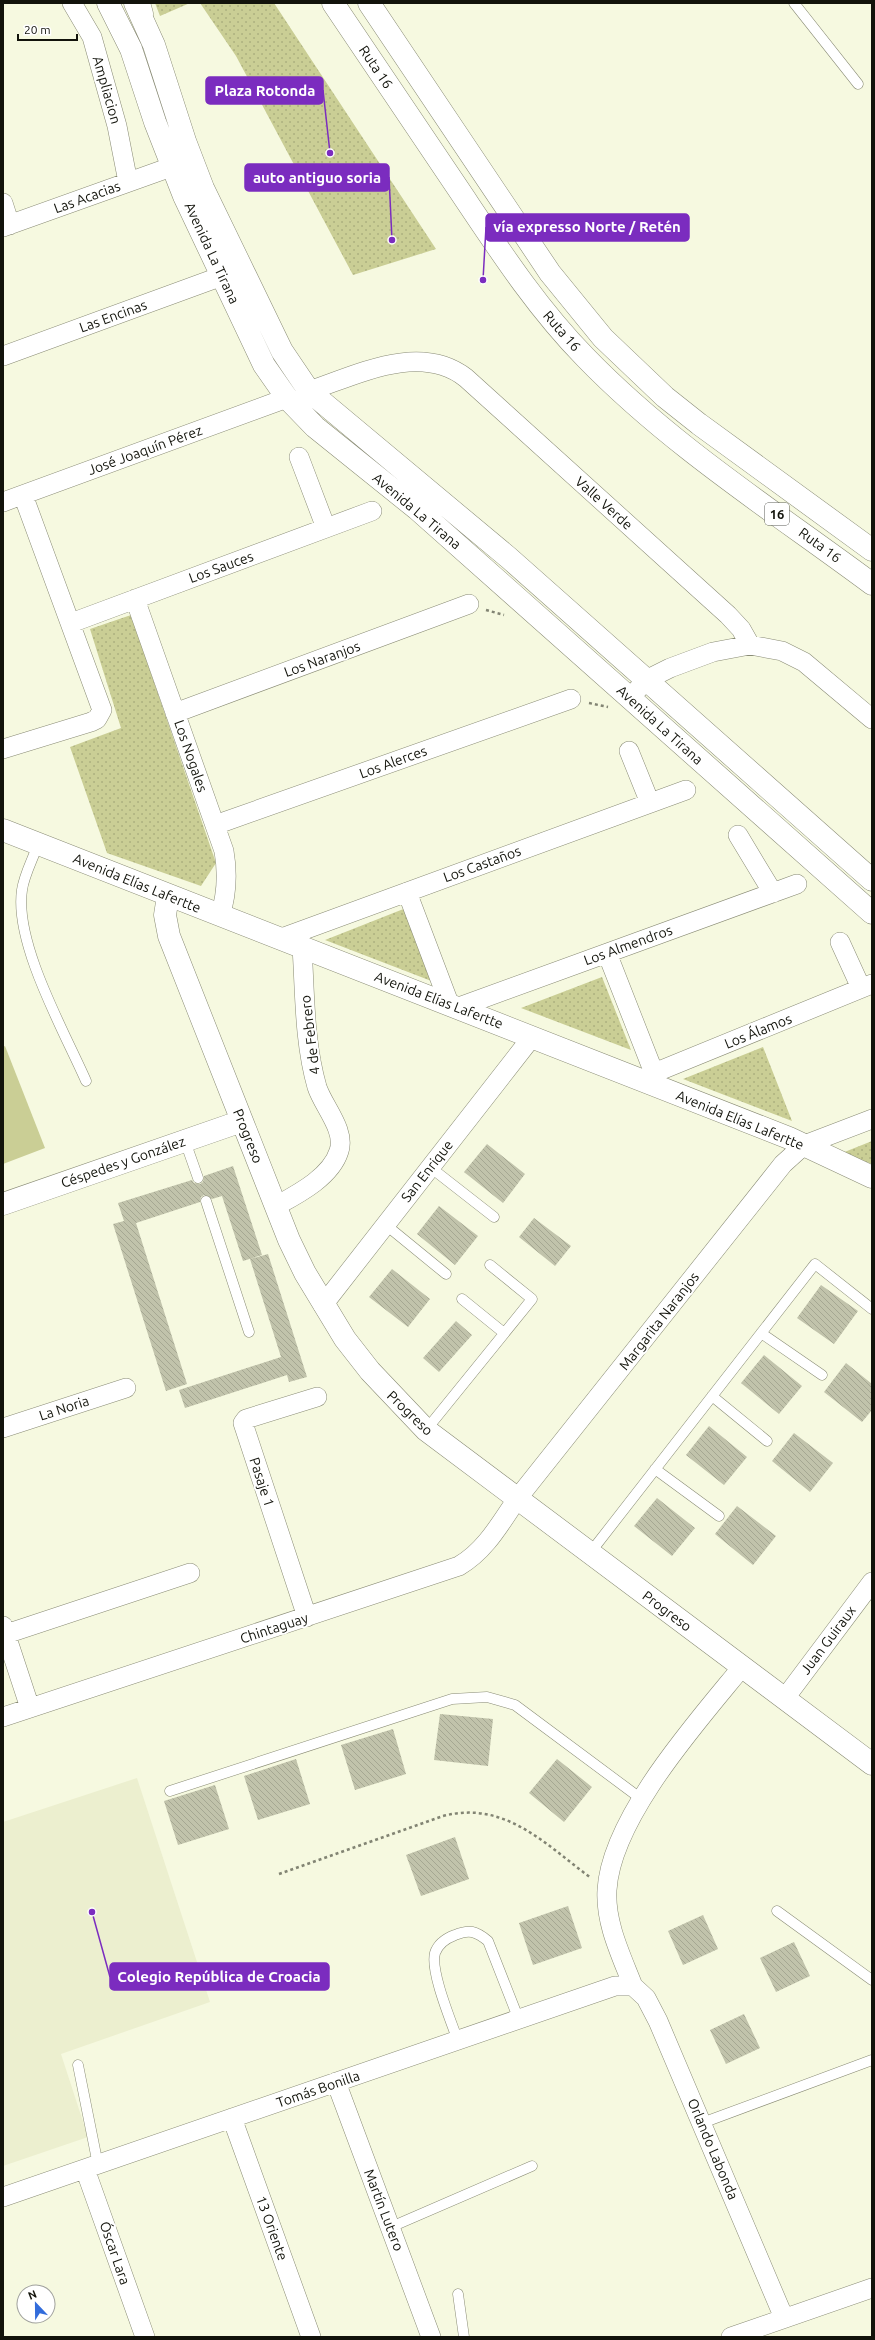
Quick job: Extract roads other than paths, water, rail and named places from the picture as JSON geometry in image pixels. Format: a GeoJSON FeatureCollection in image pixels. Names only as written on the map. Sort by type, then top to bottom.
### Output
{"type":"FeatureCollection","features":[{"type":"Feature","properties":{"kind":"main road","name":"Avenida La Tirana"},"geometry":{"type":"LineString","coordinates":[[108,3],[131,49],[172,167],[264,365],[287,398],[315,427],[417,509],[872,912]]}},
{"type":"Feature","properties":{"kind":"main road","name":"Ruta 16"},"geometry":{"type":"LineString","coordinates":[[333,3],[497,248],[538,303],[584,356],[615,387],[677,439],[872,584]]}},
{"type":"Feature","properties":{"kind":"main road","name":"Ruta 16"},"geometry":{"type":"LineString","coordinates":[[369,3],[550,272],[603,338],[665,397],[699,424],[872,550]]}},
{"type":"Feature","properties":{"kind":"main road","name":"Avenida La Tirana"},"geometry":{"type":"LineString","coordinates":[[139,7],[154,45],[185,141],[201,182],[282,351],[309,391],[509,558],[872,880]]}},
{"type":"Feature","properties":{"kind":"main road","name":"Avenida Elías Lafertte"},"geometry":{"type":"LineString","coordinates":[[3,830],[302,948],[454,1005],[532,1037],[652,1079],[804,1145],[872,1177]]}},
{"type":"Feature","properties":{"kind":"main road","name":"Progreso"},"geometry":{"type":"LineString","coordinates":[[168,896],[165,915],[169,936],[289,1240],[323,1305],[345,1339],[370,1371],[426,1430],[872,1764]]}},
{"type":"Feature","properties":{"kind":"main road","name":"Céspedes y González"},"geometry":{"type":"LineString","coordinates":[[3,1204],[242,1121]]}},
{"type":"Feature","properties":{"kind":"street","name":"Ampliacion"},"geometry":{"type":"LineString","coordinates":[[72,3],[92,37],[117,126],[128,182]]}},
{"type":"Feature","properties":{"kind":"street","name":"Las Acacias"},"geometry":{"type":"LineString","coordinates":[[6,226],[172,167]]}},
{"type":"Feature","properties":{"kind":"street"},"geometry":{"type":"LineString","coordinates":[[3,203],[6,226]]}},
{"type":"Feature","properties":{"kind":"street","name":"Las Encinas"},"geometry":{"type":"LineString","coordinates":[[3,356],[222,276]]}},
{"type":"Feature","properties":{"kind":"street","name":"Valle Verde"},"geometry":{"type":"LineString","coordinates":[[309,391],[394,364],[434,362],[451,367],[466,378],[728,615],[741,629],[750,645]]}},
{"type":"Feature","properties":{"kind":"street","name":"José Joaquín Pérez"},"geometry":{"type":"LineString","coordinates":[[3,502],[287,398]]}},
{"type":"Feature","properties":{"kind":"street"},"geometry":{"type":"LineString","coordinates":[[299,457],[326,528]]}},
{"type":"Feature","properties":{"kind":"street"},"geometry":{"type":"LineString","coordinates":[[3,749],[92,722],[100,714],[101,705],[23,495]]}},
{"type":"Feature","properties":{"kind":"street","name":"Los Sauces"},"geometry":{"type":"LineString","coordinates":[[71,623],[372,511]]}},
{"type":"Feature","properties":{"kind":"street","name":"Los Nogales"},"geometry":{"type":"LineString","coordinates":[[135,599],[224,851],[227,878],[224,903],[220,916]]}},
{"type":"Feature","properties":{"kind":"street","name":"Los Naranjos"},"geometry":{"type":"LineString","coordinates":[[175,713],[469,604]]}},
{"type":"Feature","properties":{"kind":"street"},"geometry":{"type":"LineString","coordinates":[[630,698],[646,680],[695,658],[750,645],[782,651],[804,662],[872,719]]}},
{"type":"Feature","properties":{"kind":"street","name":"Los Alerces"},"geometry":{"type":"LineString","coordinates":[[215,825],[571,698]]}},
{"type":"Feature","properties":{"kind":"street"},"geometry":{"type":"LineString","coordinates":[[629,751],[650,803]]}},
{"type":"Feature","properties":{"kind":"street","name":"Los Castaños"},"geometry":{"type":"LineString","coordinates":[[279,939],[686,790]]}},
{"type":"Feature","properties":{"kind":"street"},"geometry":{"type":"LineString","coordinates":[[738,835],[773,893]]}},
{"type":"Feature","properties":{"kind":"street","name":"Los Almendros"},"geometry":{"type":"LineString","coordinates":[[454,1005],[607,953],[798,884]]}},
{"type":"Feature","properties":{"kind":"street"},"geometry":{"type":"LineString","coordinates":[[407,892],[454,1005]]}},
{"type":"Feature","properties":{"kind":"street"},"geometry":{"type":"LineString","coordinates":[[840,942],[867,986]]}},
{"type":"Feature","properties":{"kind":"street","name":"4 de Febrero"},"geometry":{"type":"LineString","coordinates":[[276,1206],[297,1195],[318,1179],[337,1157],[341,1144],[338,1130],[321,1099],[313,1072],[307,1032],[302,948]]}},
{"type":"Feature","properties":{"kind":"street"},"geometry":{"type":"LineString","coordinates":[[607,953],[652,1079]]}},
{"type":"Feature","properties":{"kind":"street","name":"Los Álamos"},"geometry":{"type":"LineString","coordinates":[[652,1079],[867,986]]}},
{"type":"Feature","properties":{"kind":"street","name":"San Enrique"},"geometry":{"type":"LineString","coordinates":[[323,1305],[532,1037]]}},
{"type":"Feature","properties":{"kind":"street"},"geometry":{"type":"LineString","coordinates":[[804,1145],[872,1119]]}},
{"type":"Feature","properties":{"kind":"street","name":"Margarita Naranjos"},"geometry":{"type":"LineString","coordinates":[[517,1499],[783,1164],[804,1145]]}},
{"type":"Feature","properties":{"kind":"street","name":"La Noria"},"geometry":{"type":"LineString","coordinates":[[3,1428],[126,1388]]}},
{"type":"Feature","properties":{"kind":"street","name":"Pasaje 1"},"geometry":{"type":"LineString","coordinates":[[306,1617],[243,1423],[246,1419],[317,1397]]}},
{"type":"Feature","properties":{"kind":"street","name":"Chintaguay"},"geometry":{"type":"LineString","coordinates":[[3,1717],[459,1566],[482,1549],[517,1499]]}},
{"type":"Feature","properties":{"kind":"street"},"geometry":{"type":"LineString","coordinates":[[30,1708],[4,1630],[190,1572]]}},
{"type":"Feature","properties":{"kind":"street","name":"Juan Guiraux"},"geometry":{"type":"LineString","coordinates":[[785,1698],[872,1582]]}},
{"type":"Feature","properties":{"kind":"street"},"geometry":{"type":"LineString","coordinates":[[633,1986],[612,1929],[607,1890],[610,1869],[640,1798],[701,1716],[742,1667]]}},
{"type":"Feature","properties":{"kind":"street","name":"Tomás Bonilla"},"geometry":{"type":"LineString","coordinates":[[3,2197],[615,1986],[633,1986]]}},
{"type":"Feature","properties":{"kind":"street","name":"Orlando Labonda"},"geometry":{"type":"LineString","coordinates":[[633,1986],[646,1998],[652,2010],[702,2123],[784,2318]]}},
{"type":"Feature","properties":{"kind":"street","name":"Martín Lutero"},"geometry":{"type":"LineString","coordinates":[[336,2082],[431,2337]]}},
{"type":"Feature","properties":{"kind":"street","name":"13 Oriente"},"geometry":{"type":"LineString","coordinates":[[232,2118],[311,2337]]}},
{"type":"Feature","properties":{"kind":"street","name":"Óscar Lara"},"geometry":{"type":"LineString","coordinates":[[92,2167],[145,2337]]}},
{"type":"Feature","properties":{"kind":"street"},"geometry":{"type":"LineString","coordinates":[[731,2337],[872,2288]]}},
{"type":"Feature","properties":{"kind":"lane"},"geometry":{"type":"LineString","coordinates":[[794,3],[858,84]]}},
{"type":"Feature","properties":{"kind":"lane"},"geometry":{"type":"LineString","coordinates":[[38,844],[22,890],[24,928],[30,954],[86,1080]]}},
{"type":"Feature","properties":{"kind":"lane"},"geometry":{"type":"LineString","coordinates":[[185,1140],[198,1178]]}},
{"type":"Feature","properties":{"kind":"lane"},"geometry":{"type":"LineString","coordinates":[[430,1167],[494,1217]]}},
{"type":"Feature","properties":{"kind":"lane"},"geometry":{"type":"LineString","coordinates":[[206,1200],[249,1332]]}},
{"type":"Feature","properties":{"kind":"lane"},"geometry":{"type":"LineString","coordinates":[[386,1224],[446,1274]]}},
{"type":"Feature","properties":{"kind":"lane"},"geometry":{"type":"LineString","coordinates":[[426,1430],[532,1298],[490,1264]]}},
{"type":"Feature","properties":{"kind":"lane"},"geometry":{"type":"LineString","coordinates":[[590,1553],[815,1264],[872,1309]]}},
{"type":"Feature","properties":{"kind":"lane"},"geometry":{"type":"LineString","coordinates":[[462,1299],[504,1333]]}},
{"type":"Feature","properties":{"kind":"lane"},"geometry":{"type":"LineString","coordinates":[[761,1333],[822,1375]]}},
{"type":"Feature","properties":{"kind":"lane"},"geometry":{"type":"LineString","coordinates":[[712,1396],[767,1441]]}},
{"type":"Feature","properties":{"kind":"lane"},"geometry":{"type":"LineString","coordinates":[[656,1469],[719,1516]]}},
{"type":"Feature","properties":{"kind":"lane"},"geometry":{"type":"LineString","coordinates":[[170,1790],[452,1699],[486,1697],[516,1705],[640,1798]]}},
{"type":"Feature","properties":{"kind":"lane"},"geometry":{"type":"LineString","coordinates":[[777,1911],[872,1980]]}},
{"type":"Feature","properties":{"kind":"lane"},"geometry":{"type":"LineString","coordinates":[[458,2041],[433,1966],[435,1951],[446,1939],[465,1931],[477,1932],[488,1941],[519,2020]]}},
{"type":"Feature","properties":{"kind":"lane"},"geometry":{"type":"LineString","coordinates":[[702,2123],[872,2060]]}},
{"type":"Feature","properties":{"kind":"lane"},"geometry":{"type":"LineString","coordinates":[[78,2065],[92,2167]]}},
{"type":"Feature","properties":{"kind":"lane"},"geometry":{"type":"LineString","coordinates":[[391,2227],[532,2166]]}},
{"type":"Feature","properties":{"kind":"lane"},"geometry":{"type":"LineString","coordinates":[[458,2294],[464,2337]]}},
{"type":"Feature","properties":{"kind":"place","name":"Plaza Rotonda"},"geometry":{"type":"Point","coordinates":[330,153]}},
{"type":"Feature","properties":{"kind":"place","name":"auto antiguo soria"},"geometry":{"type":"Point","coordinates":[392,240]}},
{"type":"Feature","properties":{"kind":"place","name":"vía expresso Norte / Retén"},"geometry":{"type":"Point","coordinates":[483,280]}},
{"type":"Feature","properties":{"kind":"place","name":"Colegio República de Croacia"},"geometry":{"type":"Point","coordinates":[92,1912]}}]}
